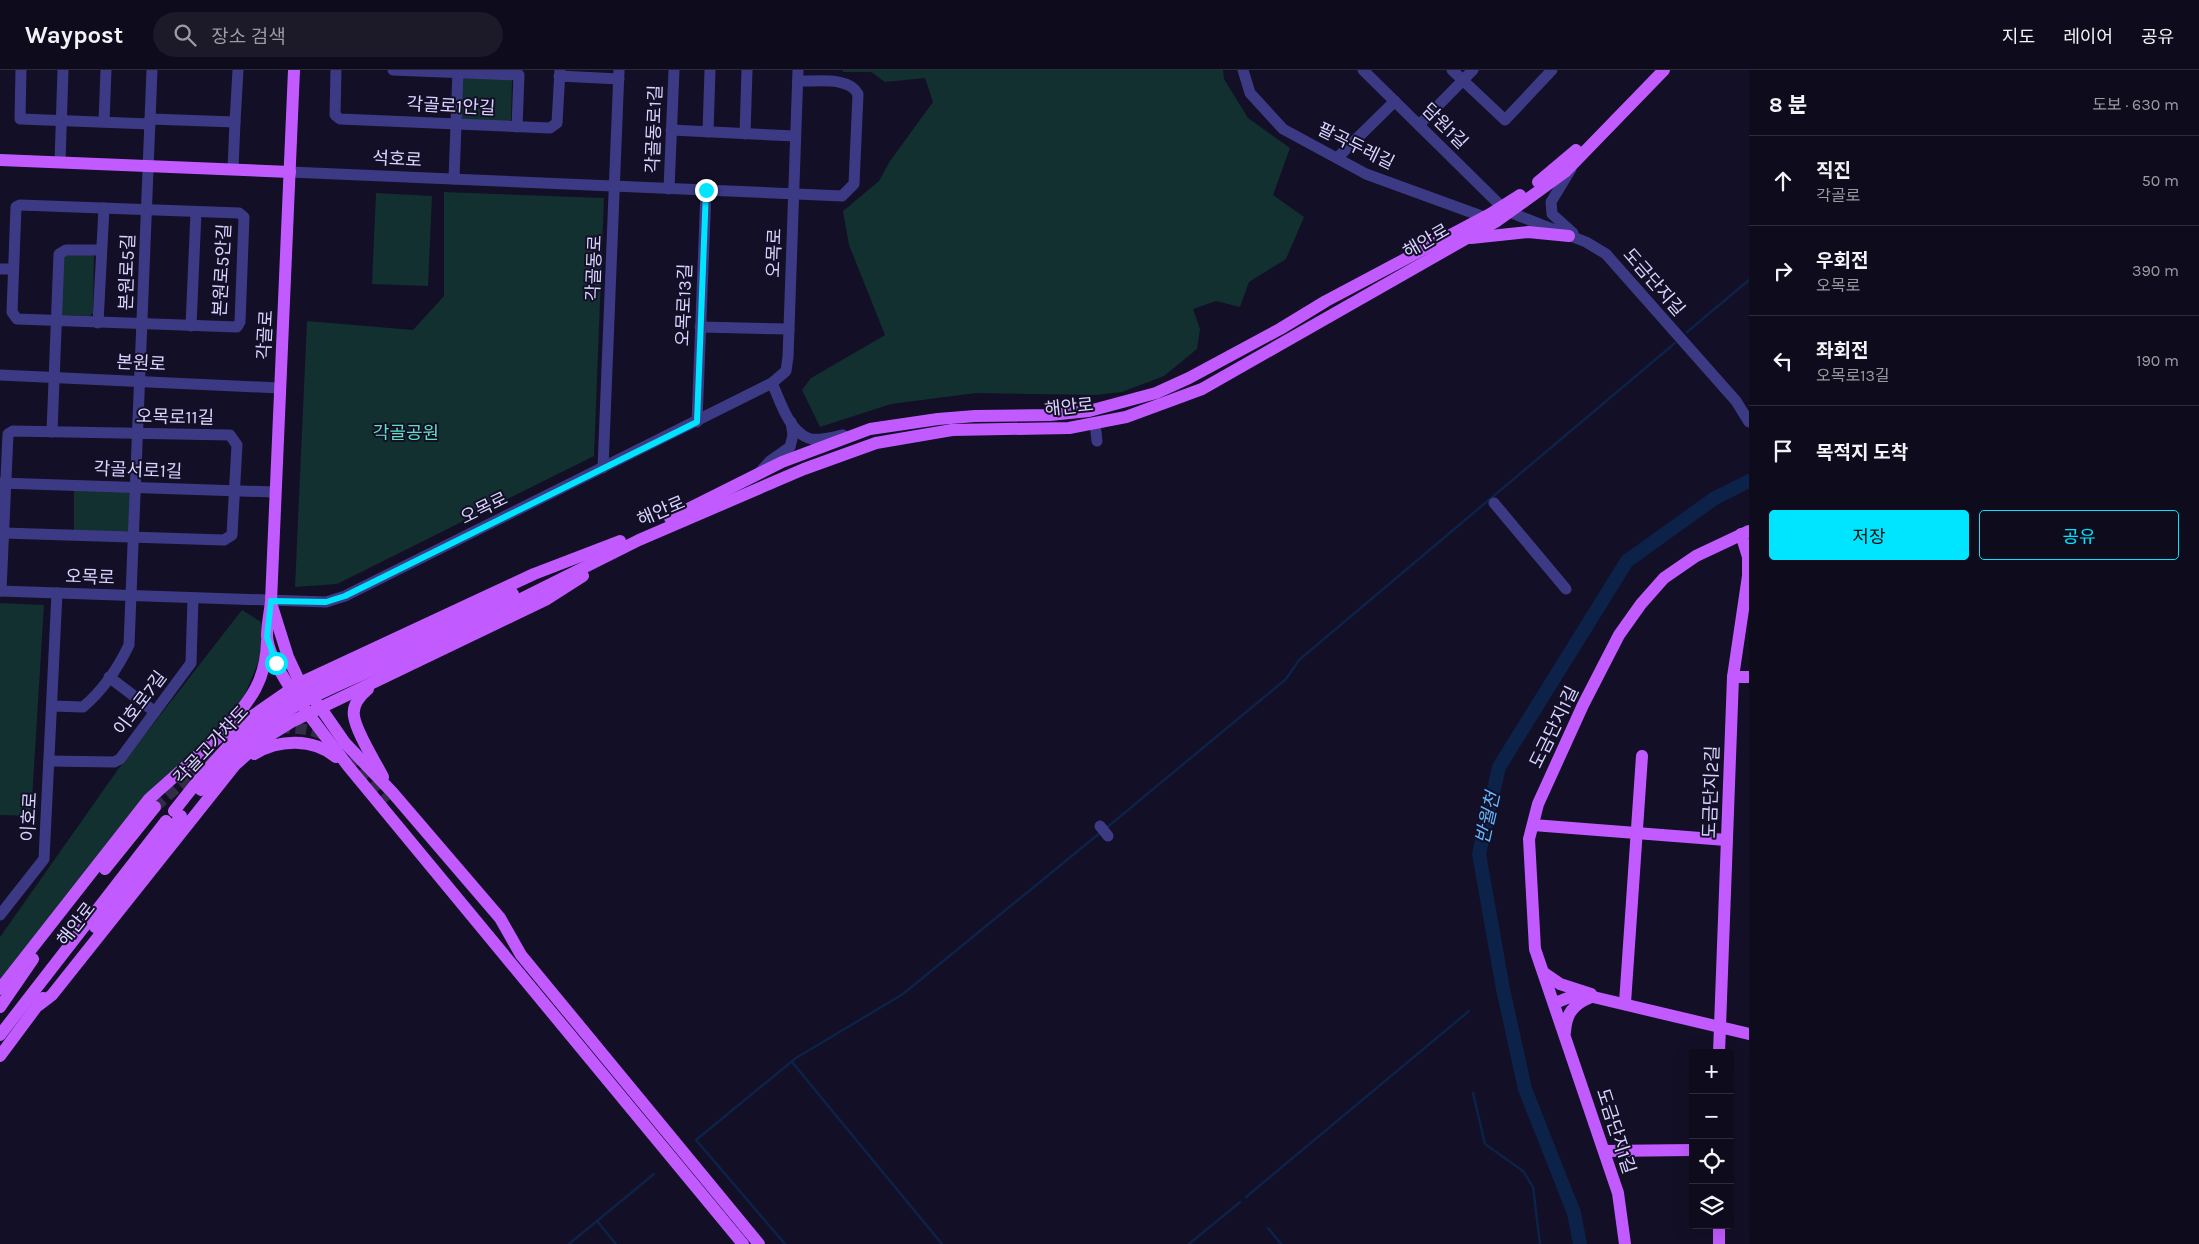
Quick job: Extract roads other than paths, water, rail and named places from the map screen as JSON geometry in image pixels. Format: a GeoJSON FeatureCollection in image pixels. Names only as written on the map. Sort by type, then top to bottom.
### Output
{"type":"FeatureCollection","features":[{"type":"Feature","properties":{"kind":"main road","name":"각골로"},"geometry":{"type":"LineString","coordinates":[[294,70],[271,601],[267,637],[276,663],[295,686]]}},
{"type":"Feature","properties":{"kind":"main road","name":"해안로"},"geometry":{"type":"LineString","coordinates":[[413,647],[635,538],[782,462],[863,432],[938,419],[976,416],[1050,415],[1089,411],[1156,393],[1189,378],[1280,329],[1326,301],[1484,217],[1506,209],[1573,153],[1652,70]]}},
{"type":"Feature","properties":{"kind":"main road","name":"해안로"},"geometry":{"type":"LineString","coordinates":[[635,538],[804,469],[876,444],[952,430],[1069,428],[1126,417],[1202,389],[1464,239],[1506,209],[1565,172],[1664,70]]}},
{"type":"Feature","properties":{"kind":"main road","name":"석호로"},"geometry":{"type":"LineString","coordinates":[[0,160],[290,172]]}},
{"type":"Feature","properties":{"kind":"main road"},"geometry":{"type":"LineString","coordinates":[[1464,239],[1528,232],[1569,236]]}},
{"type":"Feature","properties":{"kind":"main road","name":"도금단지2길"},"geometry":{"type":"LineString","coordinates":[[1718,1049],[1734,677],[1748,576],[1745,532]]}},
{"type":"Feature","properties":{"kind":"main road","name":"도금단지1길"},"geometry":{"type":"LineString","coordinates":[[1625,1244],[1620,1202],[1555,1003],[1535,949],[1529,839],[1538,804],[1583,705],[1619,636],[1641,604],[1664,578],[1696,556],[1745,532]]}},
{"type":"Feature","properties":{"kind":"main road"},"geometry":{"type":"LineString","coordinates":[[221,735],[238,726],[295,686],[534,574],[635,538]]}},
{"type":"Feature","properties":{"kind":"main road"},"geometry":{"type":"LineString","coordinates":[[39,1005],[52,995],[235,765],[264,739],[314,710],[547,599],[635,538]]}},
{"type":"Feature","properties":{"kind":"main road","name":"각골로"},"geometry":{"type":"LineString","coordinates":[[271,601],[295,686]]}},
{"type":"Feature","properties":{"kind":"main road"},"geometry":{"type":"LineString","coordinates":[[0,989],[149,799],[221,735],[252,698],[267,653],[267,637]]}},
{"type":"Feature","properties":{"kind":"main road","name":"각골고가차도"},"geometry":{"type":"LineString","coordinates":[[178,813],[230,744],[264,714],[291,697],[413,647]]}},
{"type":"Feature","properties":{"kind":"main road"},"geometry":{"type":"LineString","coordinates":[[327,671],[316,681],[315,691],[325,698],[340,698]]}},
{"type":"Feature","properties":{"kind":"main road"},"geometry":{"type":"LineString","coordinates":[[1734,677],[1749,678]]}},
{"type":"Feature","properties":{"kind":"main road"},"geometry":{"type":"LineString","coordinates":[[376,681],[358,698],[354,715],[390,796]]}},
{"type":"Feature","properties":{"kind":"main road"},"geometry":{"type":"LineString","coordinates":[[295,686],[314,710],[500,918],[521,955],[759,1244]]}},
{"type":"Feature","properties":{"kind":"main road"},"geometry":{"type":"LineString","coordinates":[[314,710],[348,766],[743,1244]]}},
{"type":"Feature","properties":{"kind":"main road"},"geometry":{"type":"LineString","coordinates":[[235,765],[266,747],[284,743],[304,743],[322,747],[348,766]]}},
{"type":"Feature","properties":{"kind":"main road"},"geometry":{"type":"LineString","coordinates":[[1626,1003],[1642,756]]}},
{"type":"Feature","properties":{"kind":"main road"},"geometry":{"type":"LineString","coordinates":[[0,1007],[32,960],[155,807]]}},
{"type":"Feature","properties":{"kind":"main road","name":"해안로"},"geometry":{"type":"LineString","coordinates":[[0,1056],[178,813]]}},
{"type":"Feature","properties":{"kind":"main road","name":"해안로"},"geometry":{"type":"LineString","coordinates":[[0,1035],[178,813]]}},
{"type":"Feature","properties":{"kind":"main road"},"geometry":{"type":"LineString","coordinates":[[1533,825],[1726,840]]}},
{"type":"Feature","properties":{"kind":"main road"},"geometry":{"type":"LineString","coordinates":[[1544,973],[1560,984],[1597,998]]}},
{"type":"Feature","properties":{"kind":"main road"},"geometry":{"type":"LineString","coordinates":[[1555,1003],[1585,995],[1626,1003],[1749,1034]]}},
{"type":"Feature","properties":{"kind":"main road"},"geometry":{"type":"LineString","coordinates":[[1565,1035],[1569,1012],[1581,1001],[1597,998]]}},
{"type":"Feature","properties":{"kind":"main road"},"geometry":{"type":"LineString","coordinates":[[1604,1151],[1689,1150]]}},
{"type":"Feature","properties":{"kind":"main road"},"geometry":{"type":"LineString","coordinates":[[1718,1229],[1718,1244]]}},
{"type":"Feature","properties":{"kind":"street"},"geometry":{"type":"LineString","coordinates":[[21,70],[20,119],[104,122],[235,122]]}},
{"type":"Feature","properties":{"kind":"street"},"geometry":{"type":"LineString","coordinates":[[60,162],[63,70]]}},
{"type":"Feature","properties":{"kind":"street"},"geometry":{"type":"LineString","coordinates":[[104,122],[106,70]]}},
{"type":"Feature","properties":{"kind":"street","name":"본원로5길"},"geometry":{"type":"LineString","coordinates":[[131,596],[152,70]]}},
{"type":"Feature","properties":{"kind":"street"},"geometry":{"type":"LineString","coordinates":[[233,169],[238,70]]}},
{"type":"Feature","properties":{"kind":"street","name":"각골로1안길"},"geometry":{"type":"LineString","coordinates":[[336,70],[335,115],[340,119],[550,128],[557,124],[560,73]]}},
{"type":"Feature","properties":{"kind":"street"},"geometry":{"type":"LineString","coordinates":[[393,70],[458,71],[518,75],[517,127]]}},
{"type":"Feature","properties":{"kind":"street","name":"각골동로1길"},"geometry":{"type":"LineString","coordinates":[[668,189],[674,70]]}},
{"type":"Feature","properties":{"kind":"street"},"geometry":{"type":"LineString","coordinates":[[708,132],[710,70]]}},
{"type":"Feature","properties":{"kind":"street"},"geometry":{"type":"LineString","coordinates":[[745,134],[747,70]]}},
{"type":"Feature","properties":{"kind":"street","name":"팔곡두레길"},"geometry":{"type":"LineString","coordinates":[[1243,70],[1250,93],[1283,129],[1366,174],[1484,217]]}},
{"type":"Feature","properties":{"kind":"street","name":"담원1길"},"geometry":{"type":"LineString","coordinates":[[1363,70],[1506,209]]}},
{"type":"Feature","properties":{"kind":"street"},"geometry":{"type":"LineString","coordinates":[[1452,70],[1505,120],[1552,70]]}},
{"type":"Feature","properties":{"kind":"street"},"geometry":{"type":"LineString","coordinates":[[1419,126],[1473,70]]}},
{"type":"Feature","properties":{"kind":"street"},"geometry":{"type":"LineString","coordinates":[[454,179],[458,71]]}},
{"type":"Feature","properties":{"kind":"street"},"geometry":{"type":"LineString","coordinates":[[560,73],[619,75]]}},
{"type":"Feature","properties":{"kind":"street","name":"각골동로"},"geometry":{"type":"LineString","coordinates":[[603,468],[619,75]]}},
{"type":"Feature","properties":{"kind":"street","name":"오목로"},"geometry":{"type":"LineString","coordinates":[[0,591],[326,602],[345,596],[697,422],[772,383],[786,371],[789,329],[793,194],[795,136],[798,76],[846,83],[855,88],[858,94],[854,184],[842,196],[793,194]]}},
{"type":"Feature","properties":{"kind":"street"},"geometry":{"type":"LineString","coordinates":[[1337,158],[1395,101]]}},
{"type":"Feature","properties":{"kind":"street"},"geometry":{"type":"LineString","coordinates":[[671,130],[795,136]]}},
{"type":"Feature","properties":{"kind":"street"},"geometry":{"type":"LineString","coordinates":[[1575,162],[1551,202],[1552,214],[1584,241]]}},
{"type":"Feature","properties":{"kind":"street","name":"석호로"},"geometry":{"type":"LineString","coordinates":[[290,172],[793,194]]}},
{"type":"Feature","properties":{"kind":"street","name":"오목로13길"},"geometry":{"type":"LineString","coordinates":[[697,422],[706,190]]}},
{"type":"Feature","properties":{"kind":"street","name":"본원로5안길"},"geometry":{"type":"LineString","coordinates":[[20,205],[147,210],[239,213],[244,217],[240,322],[237,327],[17,319],[12,312],[16,208],[20,205]]}},
{"type":"Feature","properties":{"kind":"street"},"geometry":{"type":"LineString","coordinates":[[98,323],[104,208]]}},
{"type":"Feature","properties":{"kind":"street","name":"도금단지길"},"geometry":{"type":"LineString","coordinates":[[1506,209],[1584,241],[1606,254],[1736,401],[1749,422]]}},
{"type":"Feature","properties":{"kind":"street","name":"본원로5안길"},"geometry":{"type":"LineString","coordinates":[[191,326],[196,212]]}},
{"type":"Feature","properties":{"kind":"street"},"geometry":{"type":"LineString","coordinates":[[52,432],[59,254],[66,250],[102,250]]}},
{"type":"Feature","properties":{"kind":"street"},"geometry":{"type":"LineString","coordinates":[[0,269],[13,269]]}},
{"type":"Feature","properties":{"kind":"street"},"geometry":{"type":"LineString","coordinates":[[700,327],[789,329]]}},
{"type":"Feature","properties":{"kind":"street","name":"본원로"},"geometry":{"type":"LineString","coordinates":[[0,375],[280,388]]}},
{"type":"Feature","properties":{"kind":"street"},"geometry":{"type":"LineString","coordinates":[[772,383],[791,422],[801,434],[809,438],[819,439],[863,432]]}},
{"type":"Feature","properties":{"kind":"street"},"geometry":{"type":"LineString","coordinates":[[759,474],[770,460],[790,447],[793,435],[791,422]]}},
{"type":"Feature","properties":{"kind":"street"},"geometry":{"type":"LineString","coordinates":[[1095,423],[1097,441]]}},
{"type":"Feature","properties":{"kind":"street","name":"오목로11길"},"geometry":{"type":"LineString","coordinates":[[0,591],[4,532],[3,483],[8,434],[13,431],[230,435],[237,446],[232,535],[224,540],[4,532]]}},
{"type":"Feature","properties":{"kind":"street","name":"각골서로1길"},"geometry":{"type":"LineString","coordinates":[[3,483],[275,492]]}},
{"type":"Feature","properties":{"kind":"street"},"geometry":{"type":"LineString","coordinates":[[1494,502],[1566,589]]}},
{"type":"Feature","properties":{"kind":"street","name":"이호로"},"geometry":{"type":"LineString","coordinates":[[0,915],[44,859],[57,593]]}},
{"type":"Feature","properties":{"kind":"street"},"geometry":{"type":"LineString","coordinates":[[52,706],[83,707],[92,699],[120,664],[129,645],[131,596]]}},
{"type":"Feature","properties":{"kind":"street","name":"이호로7길"},"geometry":{"type":"LineString","coordinates":[[49,761],[114,762],[120,759],[191,663],[193,598]]}},
{"type":"Feature","properties":{"kind":"street"},"geometry":{"type":"LineString","coordinates":[[109,677],[155,712]]}},
{"type":"Feature","properties":{"kind":"street"},"geometry":{"type":"LineString","coordinates":[[1100,826],[1108,836]]}},
{"type":"Feature","properties":{"kind":"waterway"},"geometry":{"type":"LineString","coordinates":[[1687,332],[1749,280]]}},
{"type":"Feature","properties":{"kind":"waterway"},"geometry":{"type":"LineString","coordinates":[[1105,829],[1286,679],[1299,660],[1675,343]]}},
{"type":"Feature","properties":{"kind":"waterway","name":"반월천"},"geometry":{"type":"LineString","coordinates":[[1580,1244],[1574,1213],[1525,1089],[1503,989],[1479,854],[1499,767],[1627,561],[1715,498],[1749,481]]}},
{"type":"Feature","properties":{"kind":"waterway"},"geometry":{"type":"LineString","coordinates":[[785,1244],[696,1140],[796,1058],[903,994],[1101,832]]}},
{"type":"Feature","properties":{"kind":"waterway"},"geometry":{"type":"LineString","coordinates":[[1246,1197],[1469,1011]]}},
{"type":"Feature","properties":{"kind":"waterway"},"geometry":{"type":"LineString","coordinates":[[792,1062],[942,1244]]}},
{"type":"Feature","properties":{"kind":"waterway"},"geometry":{"type":"LineString","coordinates":[[1473,1093],[1485,1144],[1523,1171],[1533,1187],[1540,1244]]}},
{"type":"Feature","properties":{"kind":"waterway"},"geometry":{"type":"LineString","coordinates":[[569,1244],[654,1174]]}},
{"type":"Feature","properties":{"kind":"waterway"},"geometry":{"type":"LineString","coordinates":[[1189,1244],[1240,1202]]}},
{"type":"Feature","properties":{"kind":"waterway"},"geometry":{"type":"LineString","coordinates":[[597,1221],[616,1244]]}},
{"type":"Feature","properties":{"kind":"waterway"},"geometry":{"type":"LineString","coordinates":[[1268,1228],[1281,1244]]}},
{"type":"Feature","properties":{"kind":"tunnel"},"geometry":{"type":"LineString","coordinates":[[279,728],[311,730],[328,738]]}},
{"type":"Feature","properties":{"kind":"tunnel"},"geometry":{"type":"LineString","coordinates":[[155,807],[218,752]]}},
{"type":"Feature","properties":{"kind":"tunnel"},"geometry":{"type":"LineString","coordinates":[[350,757],[388,801]]}},
{"type":"Feature","properties":{"kind":"park label","name":"각골공원"},"geometry":{"type":"Point","coordinates":[406,433]}}]}
